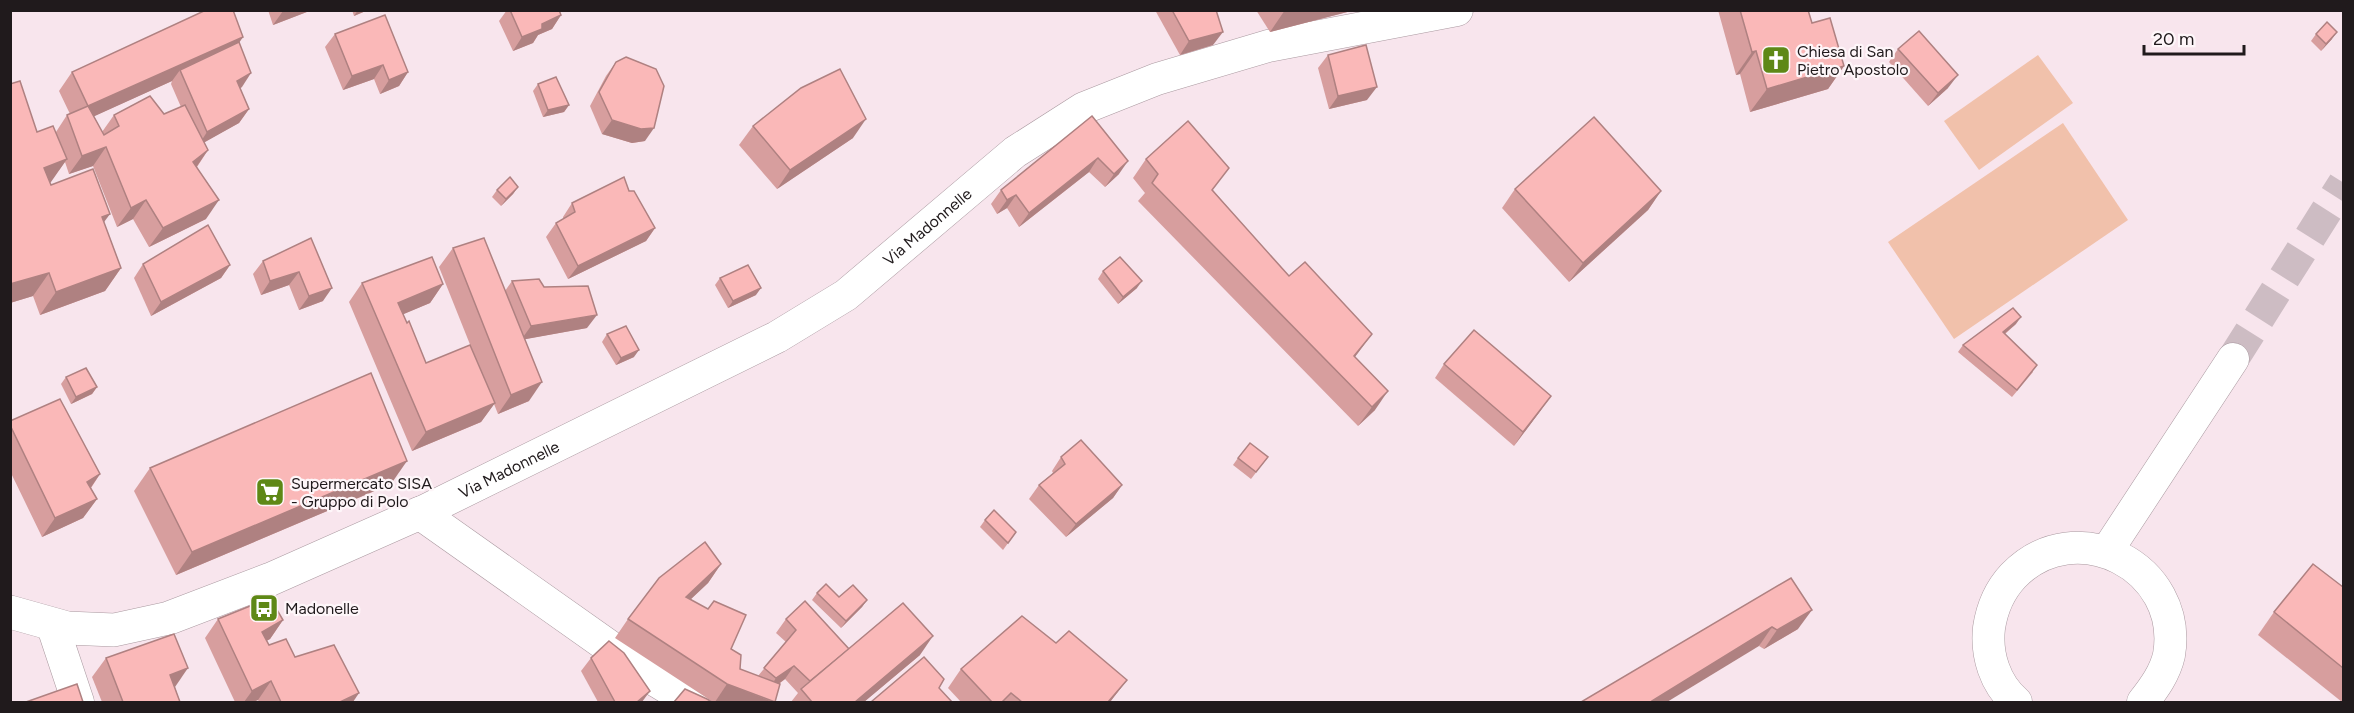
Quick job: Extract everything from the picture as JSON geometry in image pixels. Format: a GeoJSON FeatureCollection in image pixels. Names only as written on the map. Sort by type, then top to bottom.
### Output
{"type":"FeatureCollection","features":[{"type":"Feature","properties":{"kind":"street","name":"Via Madonnelle"},"geometry":{"type":"LineString","coordinates":[[420,513],[777,337],[846,295],[1015,152],[1084,108],[1157,79],[1268,46],[1457,10]]}},
{"type":"Feature","properties":{"kind":"street"},"geometry":{"type":"LineString","coordinates":[[2107,551],[2233,360]]}},
{"type":"Feature","properties":{"kind":"street"},"geometry":{"type":"LineString","coordinates":[[10,612],[67,628],[114,630],[169,618],[271,579],[420,513],[659,682],[692,702]]}},
{"type":"Feature","properties":{"kind":"street"},"geometry":{"type":"LineString","coordinates":[[2016,702],[2008,696],[1994,670],[1988,642],[1991,613],[2003,586],[2023,565],[2049,551],[2078,547],[2107,551],[2130,563],[2150,580],[2163,603],[2170,629],[2169,655],[2159,695]]}},
{"type":"Feature","properties":{"kind":"street"},"geometry":{"type":"LineString","coordinates":[[52,624],[78,702]]}},
{"type":"Feature","properties":{"kind":"shaded area"},"geometry":{"type":"Polygon","coordinates":[[[2038,55],[2073,103],[1979,170],[1944,121],[2038,55]]]}},
{"type":"Feature","properties":{"kind":"shaded area"},"geometry":{"type":"Polygon","coordinates":[[[2063,123],[2128,220],[1954,339],[1888,242],[2063,123]]]}},
{"type":"Feature","properties":{"kind":"building"},"geometry":{"type":"Polygon","coordinates":[[[206,10],[233,10],[243,37],[88,106],[72,72],[206,10]]]}},
{"type":"Feature","properties":{"kind":"building"},"geometry":{"type":"Polygon","coordinates":[[[510,10],[559,10],[561,15],[542,24],[542,29],[522,37],[510,10]]]}},
{"type":"Feature","properties":{"kind":"building"},"geometry":{"type":"Polygon","coordinates":[[[1172,10],[1216,10],[1223,32],[1189,41],[1172,10]]]}},
{"type":"Feature","properties":{"kind":"building"},"geometry":{"type":"Polygon","coordinates":[[[1740,10],[1808,10],[1812,23],[1830,18],[1844,66],[1767,89],[1756,51],[1752,52],[1740,10]]]}},
{"type":"Feature","properties":{"kind":"building"},"geometry":{"type":"Polygon","coordinates":[[[385,15],[408,72],[389,80],[383,65],[352,76],[335,34],[385,15]]]}},
{"type":"Feature","properties":{"kind":"building"},"geometry":{"type":"Polygon","coordinates":[[[2327,22],[2337,32],[2326,44],[2316,34],[2327,22]]]}},
{"type":"Feature","properties":{"kind":"building"},"geometry":{"type":"Polygon","coordinates":[[[1919,31],[1958,75],[1938,93],[1898,49],[1919,31]]]}},
{"type":"Feature","properties":{"kind":"building"},"geometry":{"type":"Polygon","coordinates":[[[239,42],[251,73],[237,81],[249,109],[207,132],[180,70],[239,42]]]}},
{"type":"Feature","properties":{"kind":"building"},"geometry":{"type":"Polygon","coordinates":[[[1366,45],[1377,87],[1338,96],[1328,55],[1366,45]]]}},
{"type":"Feature","properties":{"kind":"building"},"geometry":{"type":"Polygon","coordinates":[[[626,57],[656,69],[664,86],[654,128],[641,129],[612,120],[599,92],[616,62],[626,57]]]}},
{"type":"Feature","properties":{"kind":"building"},"geometry":{"type":"Polygon","coordinates":[[[840,69],[866,119],[790,170],[753,126],[801,88],[840,69]]]}},
{"type":"Feature","properties":{"kind":"building"},"geometry":{"type":"Polygon","coordinates":[[[556,77],[569,105],[548,110],[538,84],[556,77]]]}},
{"type":"Feature","properties":{"kind":"building"},"geometry":{"type":"Polygon","coordinates":[[[20,81],[37,132],[53,126],[67,159],[44,168],[51,185],[93,169],[110,214],[102,217],[121,268],[56,292],[49,273],[10,284],[10,84],[20,81]]]}},
{"type":"Feature","properties":{"kind":"building"},"geometry":{"type":"Polygon","coordinates":[[[150,96],[164,114],[185,105],[208,150],[193,162],[219,200],[163,228],[146,200],[131,208],[106,147],[82,156],[67,115],[88,106],[104,135],[119,126],[114,115],[150,96]]]}},
{"type":"Feature","properties":{"kind":"building"},"geometry":{"type":"Polygon","coordinates":[[[1092,116],[1128,161],[1114,174],[1098,158],[1029,213],[1016,195],[1007,200],[1001,190],[1092,116]]]}},
{"type":"Feature","properties":{"kind":"building"},"geometry":{"type":"Polygon","coordinates":[[[1594,117],[1661,191],[1583,263],[1515,189],[1594,117]]]}},
{"type":"Feature","properties":{"kind":"building"},"geometry":{"type":"Polygon","coordinates":[[[1188,121],[1229,168],[1212,190],[1289,276],[1305,262],[1372,334],[1354,356],[1388,391],[1372,407],[1152,183],[1158,174],[1146,159],[1188,121]]]}},
{"type":"Feature","properties":{"kind":"building"},"geometry":{"type":"Polygon","coordinates":[[[510,177],[518,187],[506,199],[497,190],[510,177]]]}},
{"type":"Feature","properties":{"kind":"building"},"geometry":{"type":"Polygon","coordinates":[[[624,177],[629,191],[634,191],[655,228],[578,266],[556,223],[575,212],[572,203],[624,177]]]}},
{"type":"Feature","properties":{"kind":"building"},"geometry":{"type":"Polygon","coordinates":[[[208,225],[230,265],[161,302],[143,264],[208,225]]]}},
{"type":"Feature","properties":{"kind":"building"},"geometry":{"type":"Polygon","coordinates":[[[311,238],[332,288],[309,296],[299,272],[270,281],[263,261],[311,238]]]}},
{"type":"Feature","properties":{"kind":"building"},"geometry":{"type":"Polygon","coordinates":[[[484,238],[542,382],[511,395],[453,248],[484,238]]]}},
{"type":"Feature","properties":{"kind":"building"},"geometry":{"type":"Polygon","coordinates":[[[432,257],[443,284],[398,303],[407,323],[409,321],[426,363],[470,345],[495,403],[426,432],[362,283],[432,257]]]}},
{"type":"Feature","properties":{"kind":"building"},"geometry":{"type":"Polygon","coordinates":[[[1120,257],[1142,281],[1123,297],[1103,271],[1120,257]]]}},
{"type":"Feature","properties":{"kind":"building"},"geometry":{"type":"Polygon","coordinates":[[[748,265],[761,288],[733,301],[720,278],[748,265]]]}},
{"type":"Feature","properties":{"kind":"building"},"geometry":{"type":"Polygon","coordinates":[[[539,279],[544,287],[588,286],[597,315],[531,326],[512,281],[539,279]]]}},
{"type":"Feature","properties":{"kind":"building"},"geometry":{"type":"Polygon","coordinates":[[[2013,308],[2021,317],[2003,332],[2037,365],[2017,390],[1963,345],[2013,308]]]}},
{"type":"Feature","properties":{"kind":"building"},"geometry":{"type":"Polygon","coordinates":[[[626,326],[639,350],[621,358],[607,334],[626,326]]]}},
{"type":"Feature","properties":{"kind":"building"},"geometry":{"type":"Polygon","coordinates":[[[1474,330],[1551,396],[1523,432],[1444,364],[1474,330]]]}},
{"type":"Feature","properties":{"kind":"building"},"geometry":{"type":"Polygon","coordinates":[[[86,368],[97,387],[76,397],[66,377],[86,368]]]}},
{"type":"Feature","properties":{"kind":"building"},"geometry":{"type":"Polygon","coordinates":[[[371,373],[407,461],[192,552],[150,468],[371,373]]]}},
{"type":"Feature","properties":{"kind":"building"},"geometry":{"type":"Polygon","coordinates":[[[60,399],[100,474],[87,482],[97,499],[55,518],[10,421],[60,399]]]}},
{"type":"Feature","properties":{"kind":"building"},"geometry":{"type":"Polygon","coordinates":[[[1081,440],[1122,485],[1076,524],[1039,485],[1065,464],[1061,457],[1081,440]]]}},
{"type":"Feature","properties":{"kind":"building"},"geometry":{"type":"Polygon","coordinates":[[[1250,443],[1268,457],[1256,472],[1238,458],[1250,443]]]}},
{"type":"Feature","properties":{"kind":"building"},"geometry":{"type":"Polygon","coordinates":[[[994,510],[1016,532],[1008,543],[985,520],[994,510]]]}},
{"type":"Feature","properties":{"kind":"building"},"geometry":{"type":"Polygon","coordinates":[[[705,542],[721,564],[686,597],[708,609],[714,601],[746,615],[731,649],[741,655],[740,669],[780,684],[775,702],[727,684],[628,619],[659,578],[705,542]]]}},
{"type":"Feature","properties":{"kind":"building"},"geometry":{"type":"Polygon","coordinates":[[[2313,564],[2343,587],[2343,668],[2274,612],[2313,564]]]}},
{"type":"Feature","properties":{"kind":"building"},"geometry":{"type":"Polygon","coordinates":[[[1791,578],[1812,610],[1777,630],[1772,627],[1653,702],[1581,702],[1791,578]]]}},
{"type":"Feature","properties":{"kind":"building"},"geometry":{"type":"Polygon","coordinates":[[[826,584],[839,597],[853,585],[867,600],[846,621],[817,593],[826,584]]]}},
{"type":"Feature","properties":{"kind":"building"},"geometry":{"type":"Polygon","coordinates":[[[270,598],[283,620],[262,632],[269,645],[286,639],[295,657],[334,645],[359,693],[340,702],[281,702],[271,681],[252,691],[218,619],[270,598]]]}},
{"type":"Feature","properties":{"kind":"building"},"geometry":{"type":"Polygon","coordinates":[[[805,601],[849,649],[810,681],[794,666],[776,678],[764,668],[796,630],[786,619],[805,601]]]}},
{"type":"Feature","properties":{"kind":"building"},"geometry":{"type":"Polygon","coordinates":[[[903,603],[933,636],[855,702],[812,702],[801,689],[903,603]]]}},
{"type":"Feature","properties":{"kind":"building"},"geometry":{"type":"Polygon","coordinates":[[[1022,616],[1056,643],[1069,631],[1127,680],[1108,702],[1022,702],[1011,693],[1002,702],[992,702],[961,669],[1022,616]]]}},
{"type":"Feature","properties":{"kind":"building"},"geometry":{"type":"Polygon","coordinates":[[[174,634],[188,668],[170,675],[180,702],[123,702],[106,658],[174,634]]]}},
{"type":"Feature","properties":{"kind":"building"},"geometry":{"type":"Polygon","coordinates":[[[609,641],[624,653],[650,691],[637,702],[615,702],[591,658],[609,641]]]}},
{"type":"Feature","properties":{"kind":"building"},"geometry":{"type":"Polygon","coordinates":[[[924,657],[944,679],[939,688],[952,702],[871,702],[924,657]]]}},
{"type":"Feature","properties":{"kind":"building"},"geometry":{"type":"Polygon","coordinates":[[[77,684],[83,702],[26,702],[77,684]]]}},
{"type":"Feature","properties":{"kind":"building"},"geometry":{"type":"Polygon","coordinates":[[[685,689],[707,699],[712,702],[674,702],[685,689]]]}},
{"type":"Feature","properties":{"kind":"tunnel"},"geometry":{"type":"LineString","coordinates":[[2233,359],[2344,183]]}},
{"type":"Feature","properties":{"kind":"place","name":"Chiesa di San Pietro Apostolo"},"geometry":{"type":"Point","coordinates":[1776,60]}},
{"type":"Feature","properties":{"kind":"place","name":"Supermercato SISA - Gruppo di Polo"},"geometry":{"type":"Point","coordinates":[270,492]}},
{"type":"Feature","properties":{"kind":"place","name":"Madonelle"},"geometry":{"type":"Point","coordinates":[264,608]}}]}
